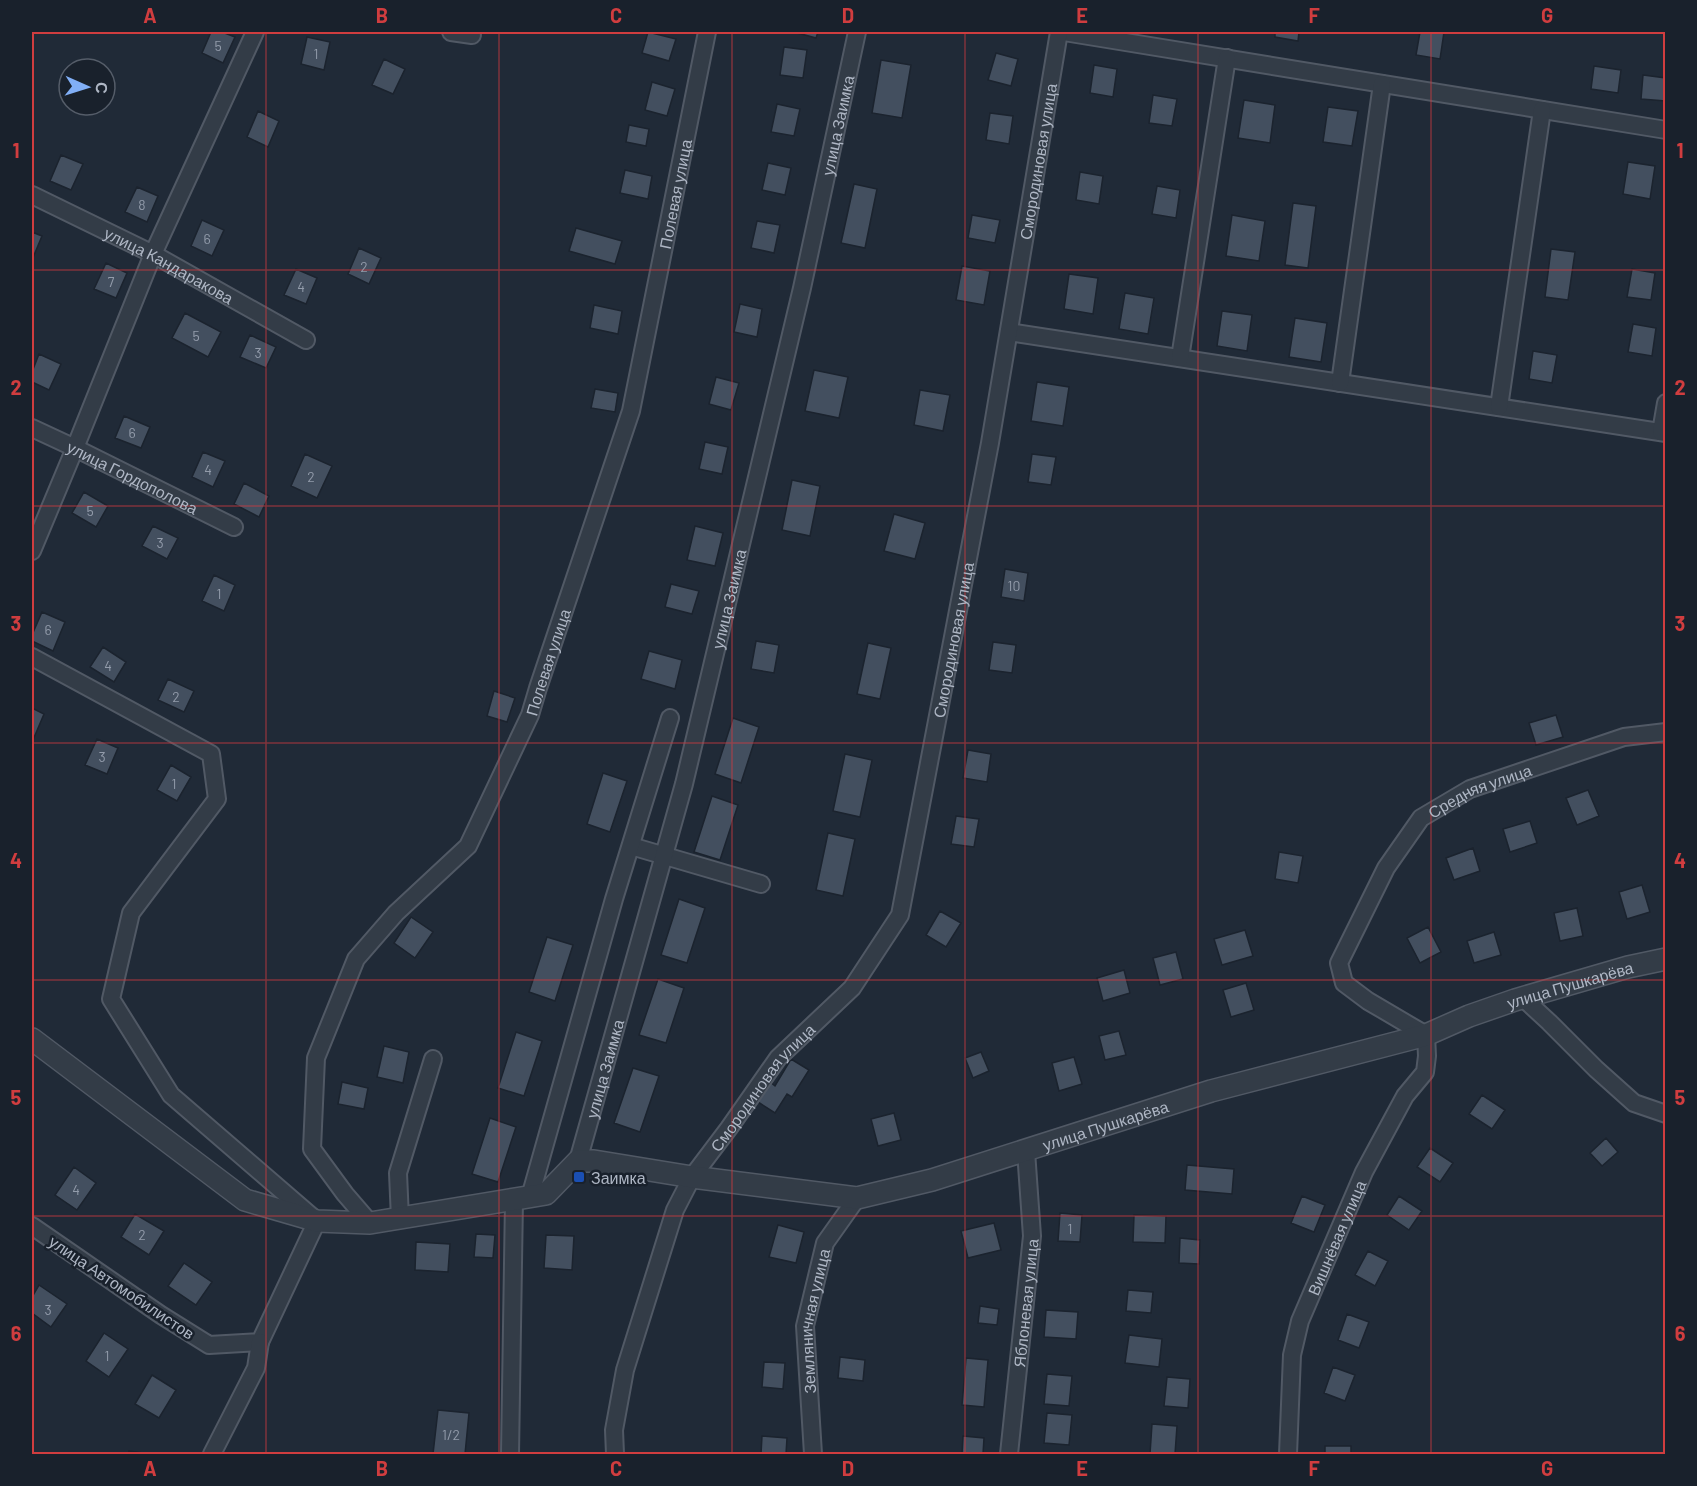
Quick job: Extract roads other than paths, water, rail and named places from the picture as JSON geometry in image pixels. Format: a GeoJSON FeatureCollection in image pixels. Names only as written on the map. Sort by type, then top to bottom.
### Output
{"type":"FeatureCollection","features":[{"type":"Feature","properties":{"kind":"street"},"geometry":{"type":"LineString","coordinates":[[32,551],[153,254],[255,32]]}},
{"type":"Feature","properties":{"kind":"street"},"geometry":{"type":"LineString","coordinates":[[451,32],[472,35]]}},
{"type":"Feature","properties":{"kind":"street","name":"Полевая улица"},"geometry":{"type":"LineString","coordinates":[[370,1223],[312,1149],[316,1058],[356,959],[396,914],[468,846],[530,715],[631,411],[707,32]]}},
{"type":"Feature","properties":{"kind":"street","name":"улица Заимка"},"geometry":{"type":"LineString","coordinates":[[578,1161],[684,784],[802,288],[857,32]]}},
{"type":"Feature","properties":{"kind":"street","name":"Смородиновая улица"},"geometry":{"type":"LineString","coordinates":[[615,1455],[614,1430],[625,1370],[675,1210],[692,1177],[778,1058],[852,988],[900,915],[990,443],[1059,32]]}},
{"type":"Feature","properties":{"kind":"street"},"geometry":{"type":"LineString","coordinates":[[1064,32],[1665,130]]}},
{"type":"Feature","properties":{"kind":"street"},"geometry":{"type":"LineString","coordinates":[[1180,358],[1227,58]]}},
{"type":"Feature","properties":{"kind":"street"},"geometry":{"type":"LineString","coordinates":[[1340,383],[1382,84]]}},
{"type":"Feature","properties":{"kind":"street"},"geometry":{"type":"LineString","coordinates":[[1499,407],[1542,110]]}},
{"type":"Feature","properties":{"kind":"street","name":"улица Кандаракова"},"geometry":{"type":"LineString","coordinates":[[32,195],[153,254],[306,340]]}},
{"type":"Feature","properties":{"kind":"street"},"geometry":{"type":"LineString","coordinates":[[1009,332],[1663,433],[1665,403]]}},
{"type":"Feature","properties":{"kind":"street","name":"улица Гордополова"},"geometry":{"type":"LineString","coordinates":[[32,428],[234,527]]}},
{"type":"Feature","properties":{"kind":"street"},"geometry":{"type":"LineString","coordinates":[[32,657],[212,754],[217,799],[131,913],[111,999],[171,1095],[317,1221]]}},
{"type":"Feature","properties":{"kind":"street"},"geometry":{"type":"LineString","coordinates":[[510,1455],[530,1197],[670,718]]}},
{"type":"Feature","properties":{"kind":"street","name":"Средняя улица"},"geometry":{"type":"LineString","coordinates":[[1426,1035],[1368,1001],[1344,982],[1339,963],[1386,868],[1421,818],[1470,789],[1624,737],[1665,732]]}},
{"type":"Feature","properties":{"kind":"street"},"geometry":{"type":"LineString","coordinates":[[631,846],[761,884]]}},
{"type":"Feature","properties":{"kind":"street","name":"улица Пушкарёва"},"geometry":{"type":"LineString","coordinates":[[578,1161],[594,1161],[692,1177],[857,1198],[932,1180],[1211,1091],[1426,1035],[1469,1016],[1522,998],[1628,967],[1665,959]]}},
{"type":"Feature","properties":{"kind":"street"},"geometry":{"type":"LineString","coordinates":[[1522,998],[1634,1103],[1665,1114]]}},
{"type":"Feature","properties":{"kind":"street","name":"Вишнёвая улица"},"geometry":{"type":"LineString","coordinates":[[1288,1455],[1292,1355],[1299,1321],[1364,1172],[1405,1096],[1425,1072],[1426,1035]]}},
{"type":"Feature","properties":{"kind":"street"},"geometry":{"type":"LineString","coordinates":[[32,1039],[245,1200],[317,1221],[370,1223],[530,1197],[578,1161]]}},
{"type":"Feature","properties":{"kind":"street"},"geometry":{"type":"LineString","coordinates":[[399,1219],[398,1173],[433,1059]]}},
{"type":"Feature","properties":{"kind":"street","name":"Яблоневая улица"},"geometry":{"type":"LineString","coordinates":[[1009,1455],[1032,1236],[1026,1151]]}},
{"type":"Feature","properties":{"kind":"street","name":"Земляничная улица"},"geometry":{"type":"LineString","coordinates":[[813,1455],[805,1326],[825,1243],[857,1198]]}},
{"type":"Feature","properties":{"kind":"street"},"geometry":{"type":"LineString","coordinates":[[212,1455],[256,1368],[260,1342],[317,1221]]}},
{"type":"Feature","properties":{"kind":"street","name":"улица Автомобилистов"},"geometry":{"type":"LineString","coordinates":[[32,1226],[161,1315],[209,1345],[260,1342]]}},
{"type":"Feature","properties":{"kind":"place","name":"Заимка"},"geometry":{"type":"Point","coordinates":[579,1177]}}]}
